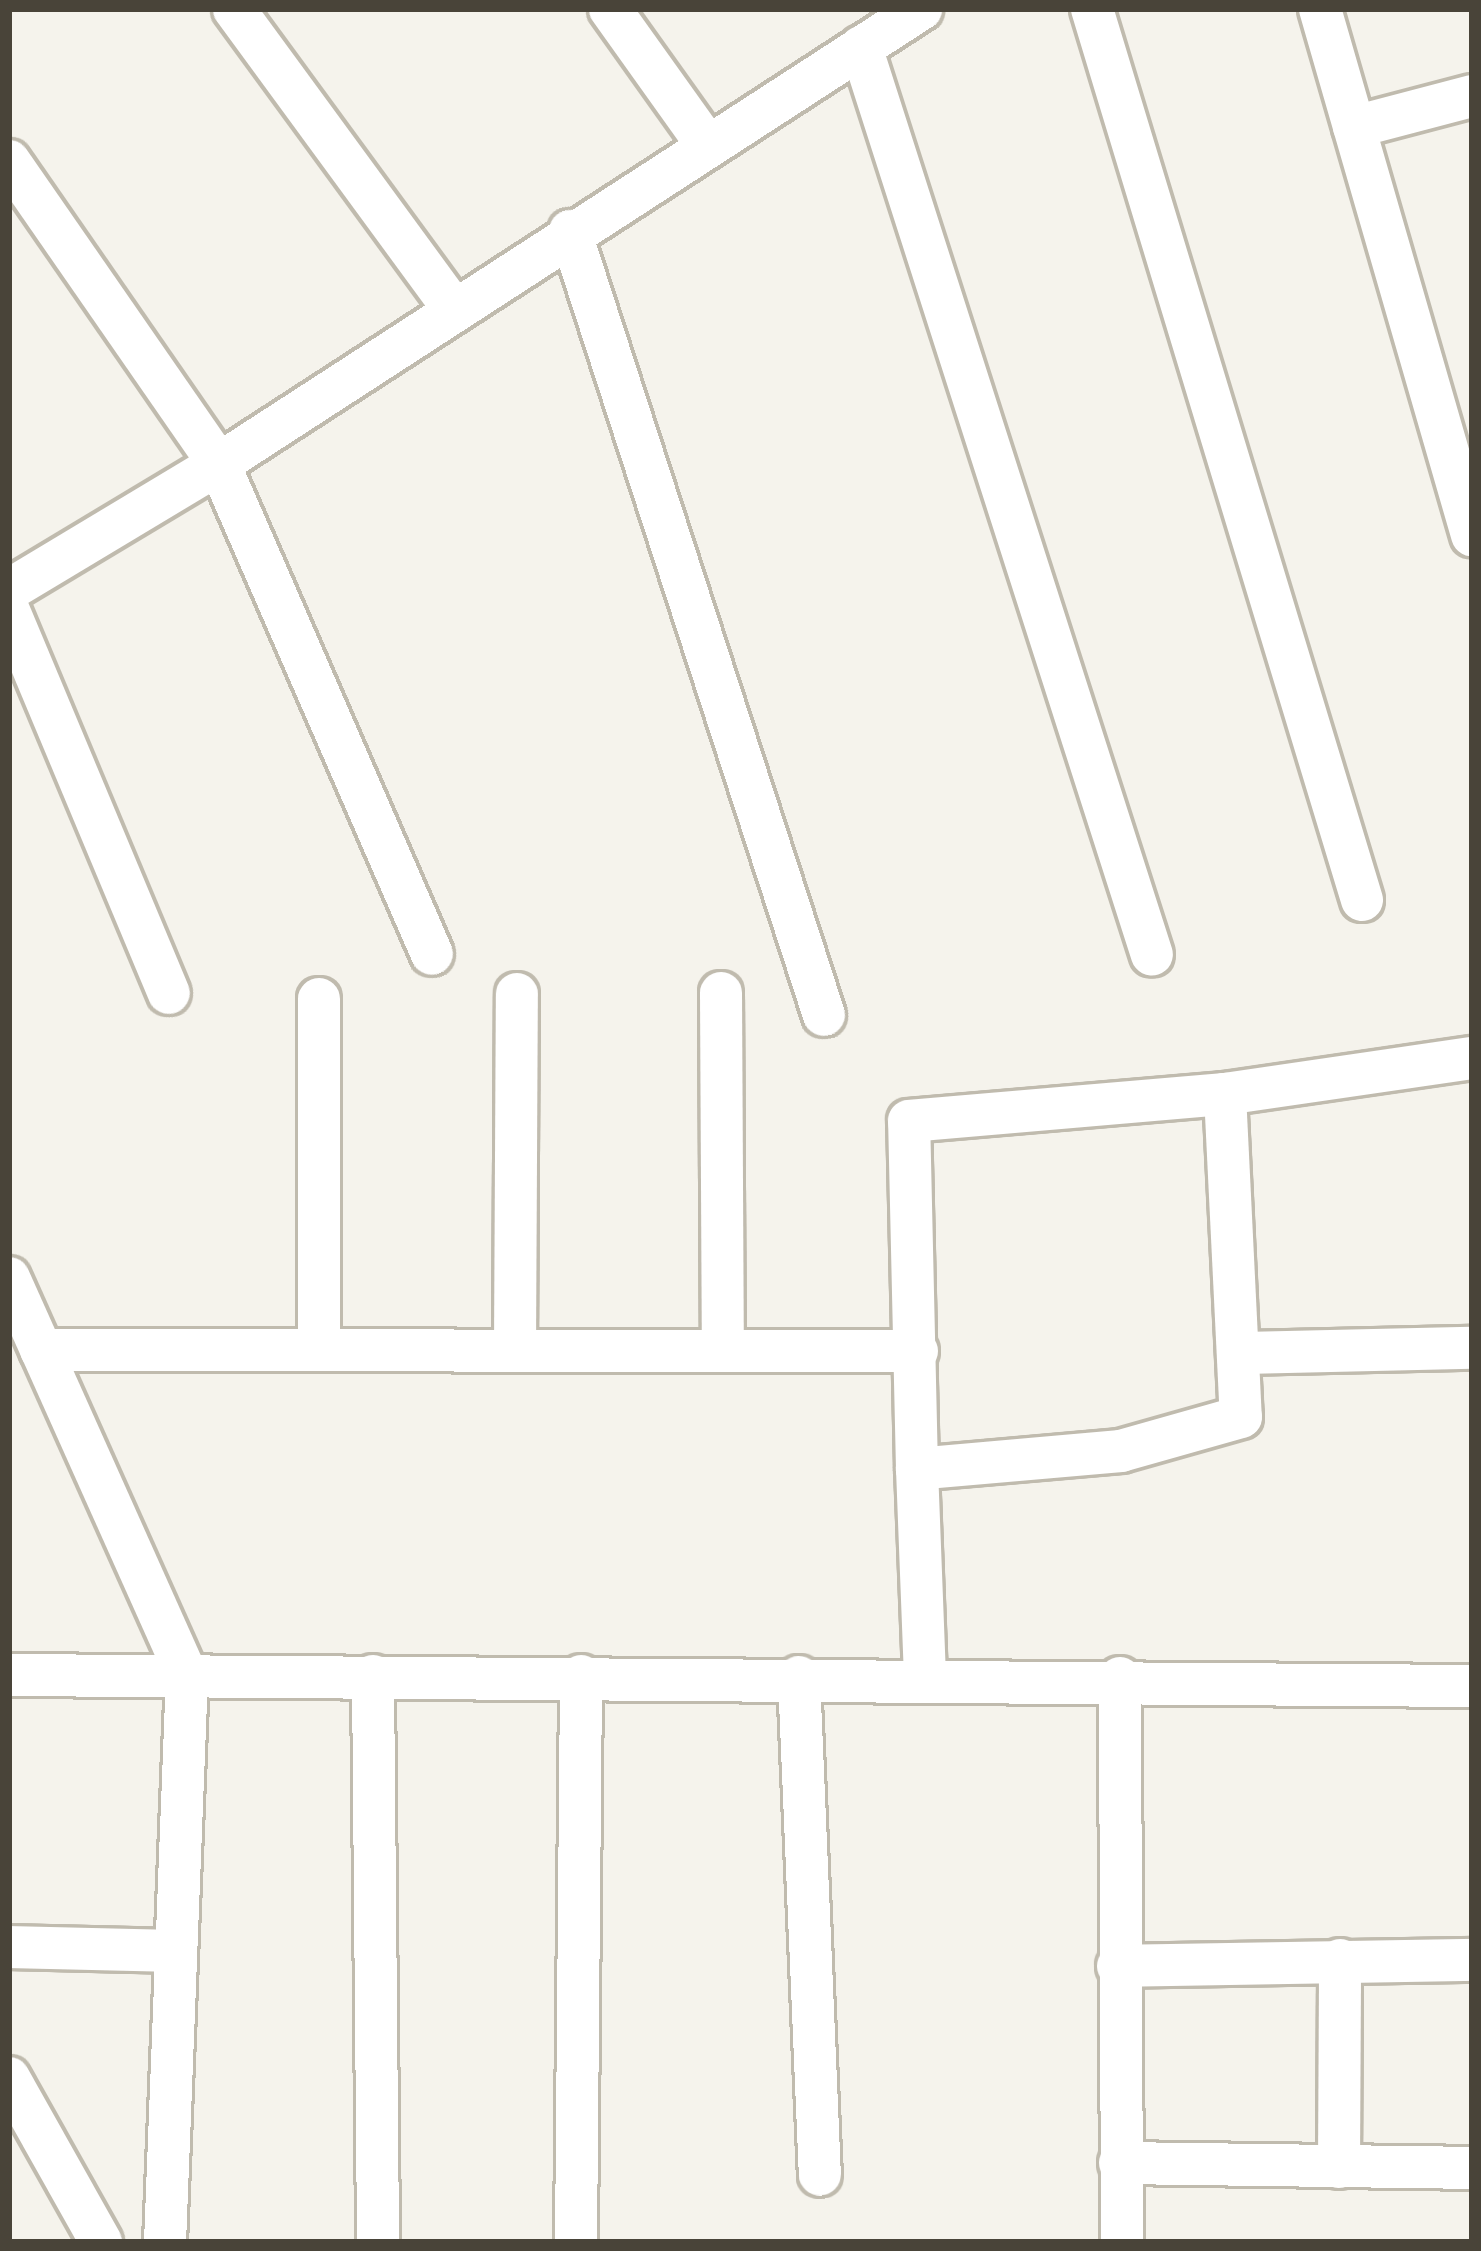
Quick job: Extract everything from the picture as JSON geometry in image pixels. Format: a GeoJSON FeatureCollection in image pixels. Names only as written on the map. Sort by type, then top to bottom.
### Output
{"type":"FeatureCollection","features":[{"type":"Feature","properties":{"kind":"street"},"geometry":{"type":"LineString","coordinates":[[234,9],[452,308]]}},
{"type":"Feature","properties":{"kind":"street"},"geometry":{"type":"LineString","coordinates":[[610,9],[707,145]]}},
{"type":"Feature","properties":{"kind":"street"},"geometry":{"type":"LineString","coordinates":[[1092,9],[1362,900]]}},
{"type":"Feature","properties":{"kind":"street"},"geometry":{"type":"LineString","coordinates":[[1320,9],[1472,535]]}},
{"type":"Feature","properties":{"kind":"street"},"geometry":{"type":"LineString","coordinates":[[9,590],[218,464],[910,12]]}},
{"type":"Feature","properties":{"kind":"street"},"geometry":{"type":"LineString","coordinates":[[861,47],[1152,955]]}},
{"type":"Feature","properties":{"kind":"street"},"geometry":{"type":"LineString","coordinates":[[1354,127],[1472,95]]}},
{"type":"Feature","properties":{"kind":"street"},"geometry":{"type":"LineString","coordinates":[[9,161],[218,464],[432,954]]}},
{"type":"Feature","properties":{"kind":"street"},"geometry":{"type":"LineString","coordinates":[[570,231],[824,1015]]}},
{"type":"Feature","properties":{"kind":"street"},"geometry":{"type":"LineString","coordinates":[[9,611],[169,992]]}},
{"type":"Feature","properties":{"kind":"street"},"geometry":{"type":"LineString","coordinates":[[721,993],[723,1348]]}},
{"type":"Feature","properties":{"kind":"street"},"geometry":{"type":"LineString","coordinates":[[515,1349],[517,994]]}},
{"type":"Feature","properties":{"kind":"street"},"geometry":{"type":"LineString","coordinates":[[319,999],[319,1349]]}},
{"type":"Feature","properties":{"kind":"street"},"geometry":{"type":"LineString","coordinates":[[925,1678],[910,1121],[1226,1094],[1472,1058]]}},
{"type":"Feature","properties":{"kind":"street"},"geometry":{"type":"LineString","coordinates":[[917,1468],[1121,1451],[1241,1417],[1244,1353],[1226,1094]]}},
{"type":"Feature","properties":{"kind":"street"},"geometry":{"type":"LineString","coordinates":[[9,1278],[187,1676],[165,2242]]}},
{"type":"Feature","properties":{"kind":"street"},"geometry":{"type":"LineString","coordinates":[[1244,1353],[1472,1348]]}},
{"type":"Feature","properties":{"kind":"street"},"geometry":{"type":"LineString","coordinates":[[41,1350],[917,1352]]}},
{"type":"Feature","properties":{"kind":"street"},"geometry":{"type":"LineString","coordinates":[[9,1675],[1120,1678],[1472,1686]]}},
{"type":"Feature","properties":{"kind":"street"},"geometry":{"type":"LineString","coordinates":[[373,1676],[378,2242]]}},
{"type":"Feature","properties":{"kind":"street"},"geometry":{"type":"LineString","coordinates":[[576,2242],[581,1676]]}},
{"type":"Feature","properties":{"kind":"street"},"geometry":{"type":"LineString","coordinates":[[799,1677],[820,2175]]}},
{"type":"Feature","properties":{"kind":"street"},"geometry":{"type":"LineString","coordinates":[[1120,1678],[1122,2242]]}},
{"type":"Feature","properties":{"kind":"street"},"geometry":{"type":"LineString","coordinates":[[9,1947],[176,1951]]}},
{"type":"Feature","properties":{"kind":"street"},"geometry":{"type":"LineString","coordinates":[[1339,2167],[1340,1960]]}},
{"type":"Feature","properties":{"kind":"street"},"geometry":{"type":"LineString","coordinates":[[1118,1966],[1472,1960]]}},
{"type":"Feature","properties":{"kind":"street"},"geometry":{"type":"LineString","coordinates":[[9,2078],[101,2242]]}},
{"type":"Feature","properties":{"kind":"street"},"geometry":{"type":"LineString","coordinates":[[1120,2163],[1472,2168]]}}]}
